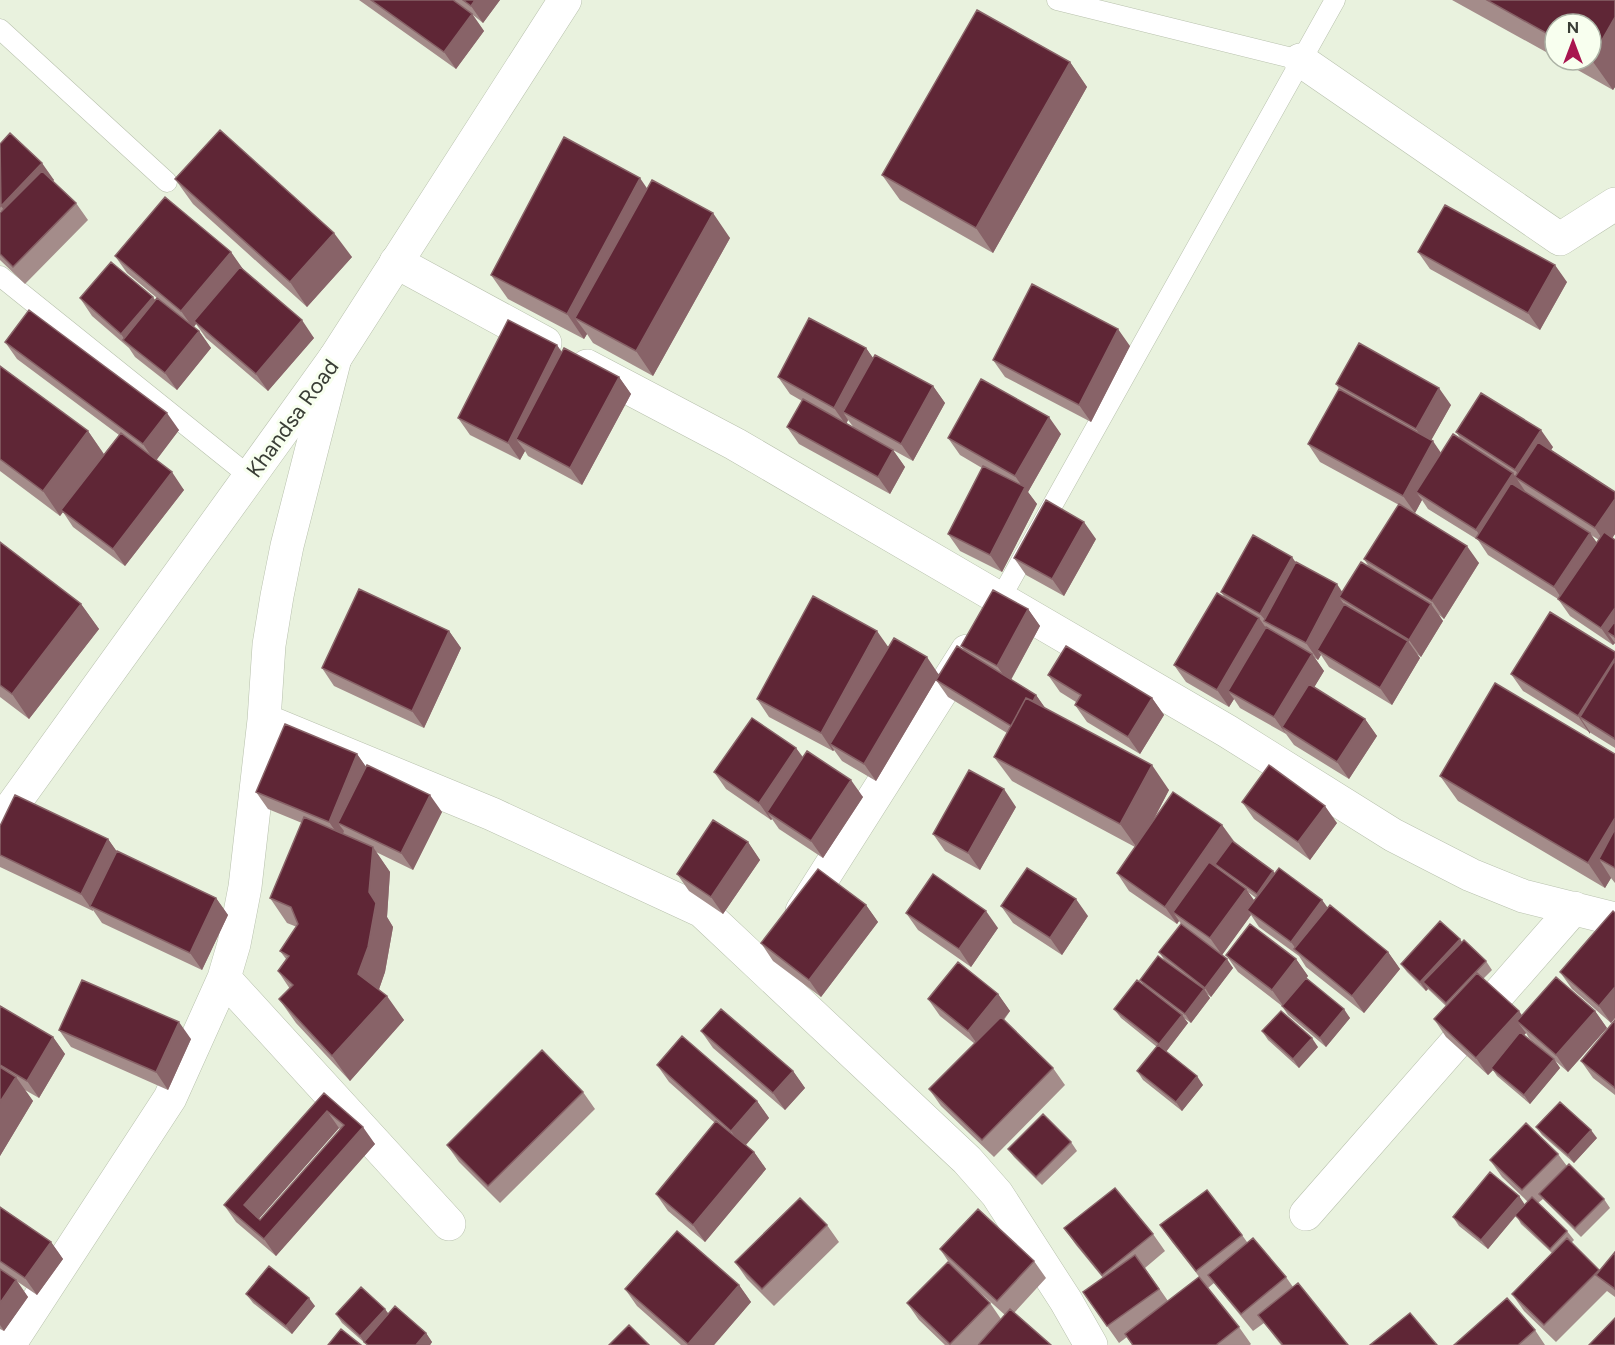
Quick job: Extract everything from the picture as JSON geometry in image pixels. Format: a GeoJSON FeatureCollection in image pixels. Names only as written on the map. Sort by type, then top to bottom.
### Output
{"type":"FeatureCollection","features":[{"type":"Feature","properties":{"kind":"street","name":"Khandsa Road"},"geometry":{"type":"LineString","coordinates":[[2,816],[335,358],[565,0]]}},
{"type":"Feature","properties":{"kind":"street"},"geometry":{"type":"LineString","coordinates":[[1300,60],[1560,239],[1615,204]]}},
{"type":"Feature","properties":{"kind":"street"},"geometry":{"type":"LineString","coordinates":[[396,262],[735,444],[989,615],[1227,731],[1393,835],[1471,875],[1523,897],[1615,919]]}},
{"type":"Feature","properties":{"kind":"street"},"geometry":{"type":"LineString","coordinates":[[9,1345],[170,1098],[224,978],[234,944],[245,887],[264,720],[269,645],[277,596],[287,546],[335,358]]}},
{"type":"Feature","properties":{"kind":"street"},"geometry":{"type":"LineString","coordinates":[[776,953],[989,615]]}},
{"type":"Feature","properties":{"kind":"street"},"geometry":{"type":"LineString","coordinates":[[264,720],[492,814],[702,911],[776,953],[997,1194],[1066,1301],[1091,1345]]}},
{"type":"Feature","properties":{"kind":"street"},"geometry":{"type":"LineString","coordinates":[[1306,1214],[1574,908]]}},
{"type":"Feature","properties":{"kind":"street"},"geometry":{"type":"LineString","coordinates":[[224,978],[449,1224]]}},
{"type":"Feature","properties":{"kind":"lane"},"geometry":{"type":"LineString","coordinates":[[1057,0],[1123,8],[1300,60]]}},
{"type":"Feature","properties":{"kind":"lane"},"geometry":{"type":"LineString","coordinates":[[989,615],[1335,0]]}},
{"type":"Feature","properties":{"kind":"lane"},"geometry":{"type":"LineString","coordinates":[[0,29],[166,182]]}},
{"type":"Feature","properties":{"kind":"lane"},"geometry":{"type":"LineString","coordinates":[[0,276],[249,476]]}},
{"type":"Feature","properties":{"kind":"building"},"geometry":{"type":"Polygon","coordinates":[[[371,0],[453,0],[472,14],[444,52],[371,0]]]}},
{"type":"Feature","properties":{"kind":"building"},"geometry":{"type":"Polygon","coordinates":[[[463,0],[475,0],[471,6],[463,0]]]}},
{"type":"Feature","properties":{"kind":"building"},"geometry":{"type":"Polygon","coordinates":[[[1487,0],[1615,0],[1615,17],[1603,38],[1603,12],[1543,12],[1543,31],[1487,0]]]}},
{"type":"Feature","properties":{"kind":"building"},"geometry":{"type":"Polygon","coordinates":[[[977,10],[1070,62],[976,228],[882,175],[977,10]]]}},
{"type":"Feature","properties":{"kind":"building"},"geometry":{"type":"Polygon","coordinates":[[[220,130],[334,233],[290,282],[175,179],[220,130]]]}},
{"type":"Feature","properties":{"kind":"building"},"geometry":{"type":"Polygon","coordinates":[[[10,133],[42,163],[1,206],[0,144],[10,133]]]}},
{"type":"Feature","properties":{"kind":"building"},"geometry":{"type":"Polygon","coordinates":[[[564,137],[640,178],[567,314],[491,275],[564,137]]]}},
{"type":"Feature","properties":{"kind":"building"},"geometry":{"type":"Polygon","coordinates":[[[42,171],[76,203],[13,267],[0,254],[0,213],[42,171]]]}},
{"type":"Feature","properties":{"kind":"building"},"geometry":{"type":"Polygon","coordinates":[[[652,180],[713,213],[636,351],[575,318],[652,180]]]}},
{"type":"Feature","properties":{"kind":"building"},"geometry":{"type":"Polygon","coordinates":[[[165,197],[231,252],[181,311],[115,256],[165,197]]]}},
{"type":"Feature","properties":{"kind":"building"},"geometry":{"type":"Polygon","coordinates":[[[1445,205],[1555,265],[1528,313],[1418,252],[1445,205]]]}},
{"type":"Feature","properties":{"kind":"building"},"geometry":{"type":"Polygon","coordinates":[[[111,262],[153,297],[121,334],[80,298],[111,262]]]}},
{"type":"Feature","properties":{"kind":"building"},"geometry":{"type":"Polygon","coordinates":[[[240,267],[302,320],[256,374],[194,321],[240,267]]]}},
{"type":"Feature","properties":{"kind":"building"},"geometry":{"type":"Polygon","coordinates":[[[1032,284],[1118,329],[1079,405],[993,360],[1032,284]]]}},
{"type":"Feature","properties":{"kind":"building"},"geometry":{"type":"Polygon","coordinates":[[[157,298],[199,331],[165,373],[123,340],[157,298]]]}},
{"type":"Feature","properties":{"kind":"building"},"geometry":{"type":"Polygon","coordinates":[[[29,310],[167,413],[143,444],[5,342],[29,310]]]}},
{"type":"Feature","properties":{"kind":"building"},"geometry":{"type":"Polygon","coordinates":[[[809,318],[866,348],[834,408],[778,377],[809,318]]]}},
{"type":"Feature","properties":{"kind":"building"},"geometry":{"type":"Polygon","coordinates":[[[508,320],[557,345],[508,443],[458,418],[508,320]]]}},
{"type":"Feature","properties":{"kind":"building"},"geometry":{"type":"Polygon","coordinates":[[[1359,343],[1439,388],[1416,429],[1336,384],[1359,343]]]}},
{"type":"Feature","properties":{"kind":"building"},"geometry":{"type":"Polygon","coordinates":[[[564,348],[619,377],[570,468],[516,439],[564,348]]]}},
{"type":"Feature","properties":{"kind":"building"},"geometry":{"type":"Polygon","coordinates":[[[875,355],[933,386],[901,444],[843,412],[875,355]]]}},
{"type":"Feature","properties":{"kind":"building"},"geometry":{"type":"Polygon","coordinates":[[[0,366],[88,431],[43,491],[0,459],[0,366]]]}},
{"type":"Feature","properties":{"kind":"building"},"geometry":{"type":"Polygon","coordinates":[[[981,379],[1049,417],[1015,476],[948,438],[981,379]]]}},
{"type":"Feature","properties":{"kind":"building"},"geometry":{"type":"Polygon","coordinates":[[[1339,389],[1433,441],[1403,496],[1308,444],[1339,389]]]}},
{"type":"Feature","properties":{"kind":"building"},"geometry":{"type":"Polygon","coordinates":[[[1481,393],[1541,430],[1515,470],[1456,432],[1481,393]]]}},
{"type":"Feature","properties":{"kind":"building"},"geometry":{"type":"Polygon","coordinates":[[[803,399],[893,450],[878,477],[787,427],[803,399]]]}},
{"type":"Feature","properties":{"kind":"building"},"geometry":{"type":"Polygon","coordinates":[[[121,433],[172,472],[113,549],[61,510],[121,433]]]}},
{"type":"Feature","properties":{"kind":"building"},"geometry":{"type":"Polygon","coordinates":[[[1453,434],[1513,473],[1476,530],[1416,492],[1453,434]]]}},
{"type":"Feature","properties":{"kind":"building"},"geometry":{"type":"Polygon","coordinates":[[[1538,442],[1615,492],[1615,499],[1595,528],[1515,477],[1538,442]]]}},
{"type":"Feature","properties":{"kind":"building"},"geometry":{"type":"Polygon","coordinates":[[[983,466],[1025,487],[990,555],[948,534],[983,466]]]}},
{"type":"Feature","properties":{"kind":"building"},"geometry":{"type":"Polygon","coordinates":[[[1511,483],[1590,533],[1554,587],[1476,538],[1511,483]]]}},
{"type":"Feature","properties":{"kind":"building"},"geometry":{"type":"Polygon","coordinates":[[[1046,500],[1084,522],[1052,579],[1014,558],[1046,500]]]}},
{"type":"Feature","properties":{"kind":"building"},"geometry":{"type":"Polygon","coordinates":[[[1399,504],[1467,546],[1432,601],[1364,559],[1399,504]]]}},
{"type":"Feature","properties":{"kind":"building"},"geometry":{"type":"Polygon","coordinates":[[[1604,532],[1615,540],[1615,608],[1601,628],[1558,599],[1604,532]]]}},
{"type":"Feature","properties":{"kind":"building"},"geometry":{"type":"Polygon","coordinates":[[[1253,535],[1292,557],[1260,614],[1221,592],[1253,535]]]}},
{"type":"Feature","properties":{"kind":"building"},"geometry":{"type":"Polygon","coordinates":[[[0,542],[81,604],[12,694],[0,685],[0,542]]]}},
{"type":"Feature","properties":{"kind":"building"},"geometry":{"type":"Polygon","coordinates":[[[1296,562],[1337,584],[1306,643],[1264,621],[1296,562]]]}},
{"type":"Feature","properties":{"kind":"building"},"geometry":{"type":"Polygon","coordinates":[[[1361,562],[1431,604],[1409,640],[1339,597],[1361,562]]]}},
{"type":"Feature","properties":{"kind":"building"},"geometry":{"type":"Polygon","coordinates":[[[359,589],[449,631],[412,711],[322,668],[359,589]]]}},
{"type":"Feature","properties":{"kind":"building"},"geometry":{"type":"Polygon","coordinates":[[[993,590],[1028,609],[997,666],[961,646],[993,590]]]}},
{"type":"Feature","properties":{"kind":"building"},"geometry":{"type":"Polygon","coordinates":[[[1217,593],[1259,618],[1217,690],[1174,665],[1217,593]]]}},
{"type":"Feature","properties":{"kind":"building"},"geometry":{"type":"Polygon","coordinates":[[[813,596],[877,631],[821,733],[757,699],[813,596]]]}},
{"type":"Feature","properties":{"kind":"building"},"geometry":{"type":"Polygon","coordinates":[[[1344,604],[1408,641],[1380,688],[1317,650],[1344,604]]]}},
{"type":"Feature","properties":{"kind":"building"},"geometry":{"type":"Polygon","coordinates":[[[1550,612],[1615,652],[1615,658],[1578,716],[1511,674],[1550,612]]]}},
{"type":"Feature","properties":{"kind":"building"},"geometry":{"type":"Polygon","coordinates":[[[1615,621],[1615,637],[1607,632],[1615,621]]]}},
{"type":"Feature","properties":{"kind":"building"},"geometry":{"type":"Polygon","coordinates":[[[1266,627],[1312,654],[1274,717],[1228,691],[1266,627]]]}},
{"type":"Feature","properties":{"kind":"building"},"geometry":{"type":"Polygon","coordinates":[[[894,638],[927,657],[864,764],[830,744],[894,638]]]}},
{"type":"Feature","properties":{"kind":"building"},"geometry":{"type":"Polygon","coordinates":[[[957,646],[1036,695],[1033,701],[1026,698],[1011,726],[936,680],[957,646]]]}},
{"type":"Feature","properties":{"kind":"building"},"geometry":{"type":"Polygon","coordinates":[[[1066,646],[1152,698],[1128,737],[1075,705],[1081,695],[1048,675],[1066,646]]]}},
{"type":"Feature","properties":{"kind":"building"},"geometry":{"type":"Polygon","coordinates":[[[1615,660],[1615,739],[1580,717],[1615,660]]]}},
{"type":"Feature","properties":{"kind":"building"},"geometry":{"type":"Polygon","coordinates":[[[1495,683],[1615,754],[1615,818],[1588,863],[1440,776],[1495,683]]]}},
{"type":"Feature","properties":{"kind":"building"},"geometry":{"type":"Polygon","coordinates":[[[1309,684],[1365,719],[1337,762],[1282,727],[1309,684]]]}},
{"type":"Feature","properties":{"kind":"building"},"geometry":{"type":"Polygon","coordinates":[[[1026,698],[1152,765],[1120,824],[994,757],[1026,698]]]}},
{"type":"Feature","properties":{"kind":"building"},"geometry":{"type":"Polygon","coordinates":[[[752,718],[796,748],[759,803],[714,772],[752,718]]]}},
{"type":"Feature","properties":{"kind":"building"},"geometry":{"type":"Polygon","coordinates":[[[285,724],[357,754],[329,822],[256,792],[285,724]]]}},
{"type":"Feature","properties":{"kind":"building"},"geometry":{"type":"Polygon","coordinates":[[[807,751],[851,780],[811,841],[767,812],[807,751]]]}},
{"type":"Feature","properties":{"kind":"building"},"geometry":{"type":"Polygon","coordinates":[[[367,765],[430,795],[401,853],[338,823],[367,765]]]}},
{"type":"Feature","properties":{"kind":"building"},"geometry":{"type":"Polygon","coordinates":[[[1269,765],[1325,806],[1298,842],[1242,802],[1269,765]]]}},
{"type":"Feature","properties":{"kind":"building"},"geometry":{"type":"Polygon","coordinates":[[[969,770],[1004,789],[968,853],[933,834],[969,770]]]}},
{"type":"Feature","properties":{"kind":"building"},"geometry":{"type":"Polygon","coordinates":[[[1173,792],[1222,825],[1165,907],[1117,873],[1173,792]]]}},
{"type":"Feature","properties":{"kind":"building"},"geometry":{"type":"Polygon","coordinates":[[[15,795],[108,839],[81,894],[0,855],[0,826],[15,795]]]}},
{"type":"Feature","properties":{"kind":"building"},"geometry":{"type":"Polygon","coordinates":[[[304,817],[373,847],[369,892],[376,903],[368,947],[358,974],[387,996],[332,1056],[279,999],[293,985],[278,971],[289,956],[280,951],[298,924],[291,907],[270,898],[304,817]]]}},
{"type":"Feature","properties":{"kind":"building"},"geometry":{"type":"Polygon","coordinates":[[[713,820],[748,842],[711,897],[677,874],[713,820]]]}},
{"type":"Feature","properties":{"kind":"building"},"geometry":{"type":"Polygon","coordinates":[[[1615,829],[1615,868],[1599,859],[1615,829]]]}},
{"type":"Feature","properties":{"kind":"building"},"geometry":{"type":"Polygon","coordinates":[[[1232,841],[1273,871],[1257,894],[1215,864],[1232,841]]]}},
{"type":"Feature","properties":{"kind":"building"},"geometry":{"type":"Polygon","coordinates":[[[117,851],[216,898],[190,953],[90,906],[117,851]]]}},
{"type":"Feature","properties":{"kind":"building"},"geometry":{"type":"Polygon","coordinates":[[[1209,862],[1246,889],[1210,938],[1173,912],[1209,862]]]}},
{"type":"Feature","properties":{"kind":"building"},"geometry":{"type":"Polygon","coordinates":[[[1027,868],[1076,899],[1050,938],[1001,906],[1027,868]]]}},
{"type":"Feature","properties":{"kind":"building"},"geometry":{"type":"Polygon","coordinates":[[[1279,868],[1322,900],[1291,942],[1247,910],[1279,868]]]}},
{"type":"Feature","properties":{"kind":"building"},"geometry":{"type":"Polygon","coordinates":[[[818,869],[866,905],[809,980],[761,943],[818,869]]]}},
{"type":"Feature","properties":{"kind":"building"},"geometry":{"type":"Polygon","coordinates":[[[933,874],[986,911],[959,949],[906,913],[933,874]]]}},
{"type":"Feature","properties":{"kind":"building"},"geometry":{"type":"Polygon","coordinates":[[[1330,905],[1388,952],[1352,996],[1294,949],[1330,905]]]}},
{"type":"Feature","properties":{"kind":"building"},"geometry":{"type":"Polygon","coordinates":[[[1613,911],[1615,913],[1615,987],[1599,1006],[1560,972],[1613,911]]]}},
{"type":"Feature","properties":{"kind":"building"},"geometry":{"type":"Polygon","coordinates":[[[1440,921],[1460,939],[1420,982],[1401,964],[1440,921]]]}},
{"type":"Feature","properties":{"kind":"building"},"geometry":{"type":"Polygon","coordinates":[[[1181,924],[1227,959],[1205,988],[1159,952],[1181,924]]]}},
{"type":"Feature","properties":{"kind":"building"},"geometry":{"type":"Polygon","coordinates":[[[1250,924],[1296,959],[1272,990],[1226,955],[1250,924]]]}},
{"type":"Feature","properties":{"kind":"building"},"geometry":{"type":"Polygon","coordinates":[[[1464,940],[1486,961],[1446,1003],[1423,982],[1464,940]]]}},
{"type":"Feature","properties":{"kind":"building"},"geometry":{"type":"Polygon","coordinates":[[[1158,956],[1204,989],[1185,1014],[1140,980],[1158,956]]]}},
{"type":"Feature","properties":{"kind":"building"},"geometry":{"type":"Polygon","coordinates":[[[958,962],[998,994],[968,1031],[928,999],[958,962]]]}},
{"type":"Feature","properties":{"kind":"building"},"geometry":{"type":"Polygon","coordinates":[[[1477,973],[1519,1011],[1476,1058],[1434,1019],[1477,973]]]}},
{"type":"Feature","properties":{"kind":"building"},"geometry":{"type":"Polygon","coordinates":[[[1556,977],[1595,1011],[1556,1055],[1517,1021],[1556,977]]]}},
{"type":"Feature","properties":{"kind":"building"},"geometry":{"type":"Polygon","coordinates":[[[1306,978],[1344,1009],[1320,1038],[1282,1006],[1306,978]]]}},
{"type":"Feature","properties":{"kind":"building"},"geometry":{"type":"Polygon","coordinates":[[[82,980],[179,1022],[156,1072],[59,1030],[82,980]]]}},
{"type":"Feature","properties":{"kind":"building"},"geometry":{"type":"Polygon","coordinates":[[[1137,980],[1182,1015],[1159,1044],[1114,1009],[1137,980]]]}},
{"type":"Feature","properties":{"kind":"building"},"geometry":{"type":"Polygon","coordinates":[[[0,1006],[53,1037],[27,1081],[0,1065],[0,1006]]]}},
{"type":"Feature","properties":{"kind":"building"},"geometry":{"type":"Polygon","coordinates":[[[721,1009],[793,1071],[773,1093],[701,1031],[721,1009]]]}},
{"type":"Feature","properties":{"kind":"building"},"geometry":{"type":"Polygon","coordinates":[[[1281,1011],[1312,1038],[1293,1059],[1262,1031],[1281,1011]]]}},
{"type":"Feature","properties":{"kind":"building"},"geometry":{"type":"Polygon","coordinates":[[[1001,1017],[1053,1068],[982,1140],[929,1089],[1001,1017]]]}},
{"type":"Feature","properties":{"kind":"building"},"geometry":{"type":"Polygon","coordinates":[[[1615,1020],[1615,1088],[1581,1061],[1615,1020]]]}},
{"type":"Feature","properties":{"kind":"building"},"geometry":{"type":"Polygon","coordinates":[[[1520,1032],[1554,1059],[1524,1095],[1491,1068],[1520,1032]]]}},
{"type":"Feature","properties":{"kind":"building"},"geometry":{"type":"Polygon","coordinates":[[[682,1036],[757,1101],[731,1131],[657,1065],[682,1036]]]}},
{"type":"Feature","properties":{"kind":"building"},"geometry":{"type":"Polygon","coordinates":[[[1158,1045],[1197,1076],[1176,1102],[1137,1071],[1158,1045]]]}},
{"type":"Feature","properties":{"kind":"building"},"geometry":{"type":"Polygon","coordinates":[[[542,1050],[583,1092],[488,1186],[447,1145],[542,1050]]]}},
{"type":"Feature","properties":{"kind":"building"},"geometry":{"type":"Polygon","coordinates":[[[0,1067],[16,1077],[0,1102],[0,1067]]]}},
{"type":"Feature","properties":{"kind":"building"},"geometry":{"type":"Polygon","coordinates":[[[324,1093],[363,1127],[264,1239],[224,1205],[324,1093]],[[327,1111],[244,1205],[260,1220],[344,1125],[327,1111]]]}},
{"type":"Feature","properties":{"kind":"building"},"geometry":{"type":"Polygon","coordinates":[[[1560,1102],[1591,1130],[1568,1155],[1536,1127],[1560,1102]]]}},
{"type":"Feature","properties":{"kind":"building"},"geometry":{"type":"Polygon","coordinates":[[[1043,1114],[1071,1142],[1036,1177],[1008,1149],[1043,1114]]]}},
{"type":"Feature","properties":{"kind":"building"},"geometry":{"type":"Polygon","coordinates":[[[716,1121],[754,1152],[693,1225],[656,1194],[716,1121]]]}},
{"type":"Feature","properties":{"kind":"building"},"geometry":{"type":"Polygon","coordinates":[[[1526,1123],[1558,1154],[1522,1190],[1490,1160],[1526,1123]]]}},
{"type":"Feature","properties":{"kind":"building"},"geometry":{"type":"Polygon","coordinates":[[[1569,1164],[1604,1199],[1575,1228],[1539,1194],[1569,1164]]]}},
{"type":"Feature","properties":{"kind":"building"},"geometry":{"type":"Polygon","coordinates":[[[1490,1172],[1519,1196],[1481,1240],[1453,1217],[1490,1172]]]}},
{"type":"Feature","properties":{"kind":"building"},"geometry":{"type":"Polygon","coordinates":[[[1115,1188],[1153,1234],[1102,1275],[1064,1228],[1115,1188]]]}},
{"type":"Feature","properties":{"kind":"building"},"geometry":{"type":"Polygon","coordinates":[[[1207,1190],[1242,1235],[1196,1271],[1160,1225],[1207,1190]]]}},
{"type":"Feature","properties":{"kind":"building"},"geometry":{"type":"Polygon","coordinates":[[[1532,1197],[1567,1231],[1550,1249],[1515,1215],[1532,1197]]]}},
{"type":"Feature","properties":{"kind":"building"},"geometry":{"type":"Polygon","coordinates":[[[800,1198],[827,1225],[762,1289],[735,1262],[800,1198]]]}},
{"type":"Feature","properties":{"kind":"building"},"geometry":{"type":"Polygon","coordinates":[[[0,1207],[51,1242],[25,1278],[0,1261],[0,1207]]]}},
{"type":"Feature","properties":{"kind":"building"},"geometry":{"type":"Polygon","coordinates":[[[978,1209],[1034,1261],[997,1301],[940,1249],[978,1209]]]}},
{"type":"Feature","properties":{"kind":"building"},"geometry":{"type":"Polygon","coordinates":[[[677,1231],[739,1285],[688,1344],[625,1289],[677,1231]]]}},
{"type":"Feature","properties":{"kind":"building"},"geometry":{"type":"Polygon","coordinates":[[[1253,1238],[1286,1277],[1241,1314],[1208,1275],[1253,1238]]]}},
{"type":"Feature","properties":{"kind":"building"},"geometry":{"type":"Polygon","coordinates":[[[1567,1238],[1599,1270],[1544,1325],[1512,1294],[1567,1238]]]}},
{"type":"Feature","properties":{"kind":"building"},"geometry":{"type":"Polygon","coordinates":[[[1615,1252],[1615,1289],[1596,1275],[1615,1252]]]}},
{"type":"Feature","properties":{"kind":"building"},"geometry":{"type":"Polygon","coordinates":[[[1135,1255],[1159,1289],[1107,1326],[1083,1292],[1135,1255]]]}},
{"type":"Feature","properties":{"kind":"building"},"geometry":{"type":"Polygon","coordinates":[[[948,1262],[990,1303],[950,1344],[907,1303],[948,1262]]]}},
{"type":"Feature","properties":{"kind":"building"},"geometry":{"type":"Polygon","coordinates":[[[269,1266],[309,1298],[286,1326],[246,1294],[269,1266]]]}},
{"type":"Feature","properties":{"kind":"building"},"geometry":{"type":"Polygon","coordinates":[[[0,1269],[16,1280],[0,1303],[0,1269]]]}},
{"type":"Feature","properties":{"kind":"building"},"geometry":{"type":"Polygon","coordinates":[[[1199,1277],[1239,1327],[1216,1345],[1133,1345],[1125,1334],[1199,1277]]]}},
{"type":"Feature","properties":{"kind":"building"},"geometry":{"type":"Polygon","coordinates":[[[1298,1283],[1348,1345],[1283,1345],[1258,1315],[1298,1283]]]}},
{"type":"Feature","properties":{"kind":"building"},"geometry":{"type":"Polygon","coordinates":[[[361,1287],[385,1309],[360,1336],[336,1314],[361,1287]]]}},
{"type":"Feature","properties":{"kind":"building"},"geometry":{"type":"Polygon","coordinates":[[[1507,1298],[1535,1330],[1518,1345],[1454,1345],[1507,1298]]]}},
{"type":"Feature","properties":{"kind":"building"},"geometry":{"type":"Polygon","coordinates":[[[395,1306],[426,1333],[416,1345],[368,1345],[364,1342],[395,1306]]]}},
{"type":"Feature","properties":{"kind":"building"},"geometry":{"type":"Polygon","coordinates":[[[1010,1309],[1051,1345],[978,1345],[1010,1309]]]}},
{"type":"Feature","properties":{"kind":"building"},"geometry":{"type":"Polygon","coordinates":[[[1410,1313],[1437,1345],[1370,1345],[1410,1313]]]}},
{"type":"Feature","properties":{"kind":"building"},"geometry":{"type":"Polygon","coordinates":[[[1615,1318],[1615,1345],[1589,1345],[1615,1318]]]}},
{"type":"Feature","properties":{"kind":"building"},"geometry":{"type":"Polygon","coordinates":[[[629,1325],[649,1345],[609,1345],[629,1325]]]}},
{"type":"Feature","properties":{"kind":"building"},"geometry":{"type":"Polygon","coordinates":[[[341,1329],[361,1345],[328,1345],[341,1329]]]}}]}
